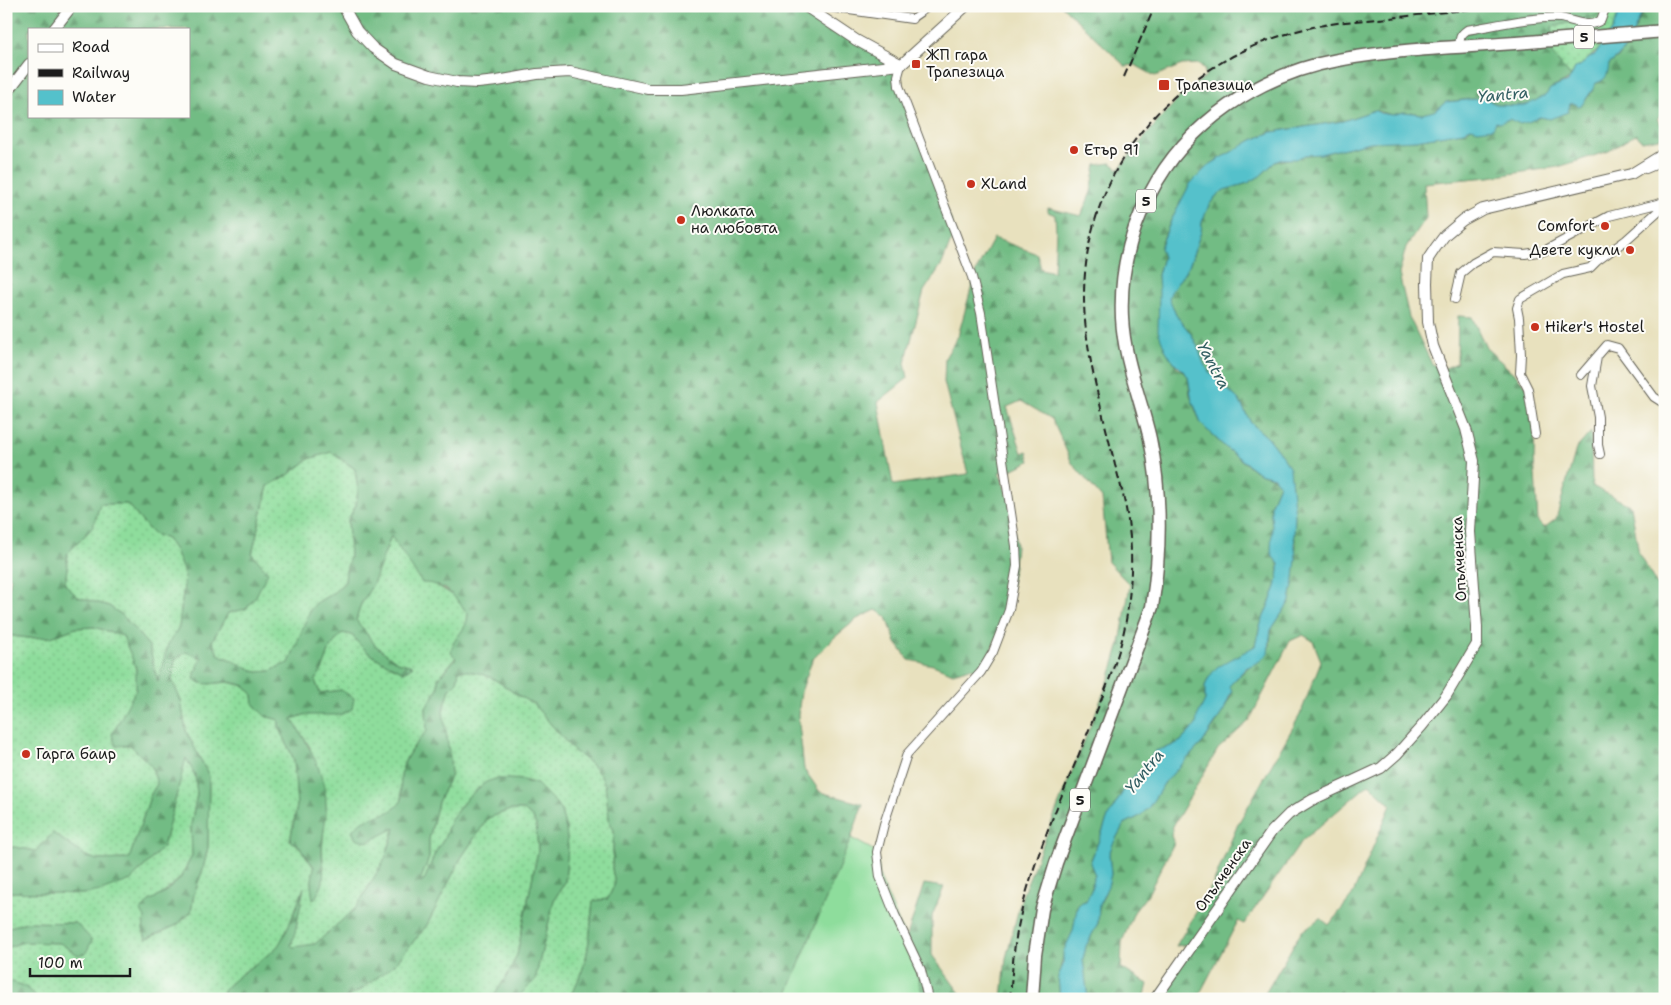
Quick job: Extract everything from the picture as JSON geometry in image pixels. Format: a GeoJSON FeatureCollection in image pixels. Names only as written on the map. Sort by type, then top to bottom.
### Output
{"type":"FeatureCollection","features":[{"type":"Feature","properties":{"kind":"main road","name":"5"},"geometry":{"type":"LineString","coordinates":[[1032,999],[1035,955],[1042,909],[1056,863],[1152,607],[1158,572],[1160,537],[1159,496],[1150,440],[1128,359],[1122,320],[1122,283],[1128,246],[1142,209],[1158,177],[1177,151],[1198,129],[1226,107],[1259,87],[1288,75],[1336,60],[1460,47],[1665,31]]}},
{"type":"Feature","properties":{"kind":"street"},"geometry":{"type":"LineString","coordinates":[[55,28],[72,6]]}},
{"type":"Feature","properties":{"kind":"street"},"geometry":{"type":"LineString","coordinates":[[343,6],[357,31],[373,48],[396,64],[429,76],[457,82],[497,82],[538,74],[570,72],[648,89],[681,89],[901,65]]}},
{"type":"Feature","properties":{"kind":"street"},"geometry":{"type":"LineString","coordinates":[[805,6],[856,40],[901,65]]}},
{"type":"Feature","properties":{"kind":"street"},"geometry":{"type":"LineString","coordinates":[[821,6],[912,19],[932,6]]}},
{"type":"Feature","properties":{"kind":"street"},"geometry":{"type":"LineString","coordinates":[[928,999],[921,970],[880,878],[877,852],[884,824],[908,754],[981,672],[993,652],[1009,610],[1018,566],[981,313],[972,277],[899,86],[898,76],[901,65],[966,6]]}},
{"type":"Feature","properties":{"kind":"street"},"geometry":{"type":"LineString","coordinates":[[1460,47],[1459,39],[1461,34],[1467,30],[1560,18],[1591,24],[1601,20],[1606,6]]}},
{"type":"Feature","properties":{"kind":"street"},"geometry":{"type":"LineString","coordinates":[[6,94],[28,65]]}},
{"type":"Feature","properties":{"kind":"street","name":"Опълченска"},"geometry":{"type":"LineString","coordinates":[[1155,999],[1272,831],[1289,814],[1297,809],[1312,800],[1381,768],[1397,754],[1446,696],[1477,644],[1470,532],[1474,461],[1466,429],[1433,346],[1428,322],[1428,259],[1445,235],[1463,220],[1483,209],[1631,174],[1665,153]]}},
{"type":"Feature","properties":{"kind":"street"},"geometry":{"type":"LineString","coordinates":[[1631,174],[1665,161]]}},
{"type":"Feature","properties":{"kind":"street"},"geometry":{"type":"LineString","coordinates":[[1455,299],[1461,272],[1492,252],[1525,254],[1544,251],[1609,216],[1665,204]]}},
{"type":"Feature","properties":{"kind":"street"},"geometry":{"type":"LineString","coordinates":[[1535,434],[1528,389],[1520,373],[1520,318],[1517,308],[1520,299],[1563,274],[1590,268],[1626,240],[1665,204]]}},
{"type":"Feature","properties":{"kind":"street"},"geometry":{"type":"LineString","coordinates":[[1580,375],[1607,346],[1618,348],[1654,397],[1665,404]]}},
{"type":"Feature","properties":{"kind":"street"},"geometry":{"type":"LineString","coordinates":[[1597,357],[1592,386],[1598,417],[1598,446],[1600,454]]}},
{"type":"Feature","properties":{"kind":"green space"},"geometry":{"type":"Polygon","coordinates":[[[6,6],[805,6],[901,65],[898,76],[957,237],[950,243],[942,264],[924,291],[905,363],[908,378],[878,402],[893,485],[968,474],[944,382],[945,358],[958,336],[976,271],[994,238],[1037,254],[1041,269],[1054,272],[1055,215],[1048,212],[1048,208],[1081,216],[1091,192],[1096,165],[1111,163],[1119,169],[1180,97],[1206,76],[1204,69],[1199,64],[1182,65],[1155,76],[1135,65],[1125,66],[1062,6],[1600,6],[1598,16],[1552,27],[1552,54],[1571,77],[1549,90],[1546,95],[1535,102],[1516,106],[1497,105],[1492,101],[1470,99],[1446,102],[1434,112],[1422,114],[1404,112],[1392,115],[1375,110],[1343,121],[1272,132],[1252,140],[1209,165],[1190,184],[1161,244],[1163,256],[1158,275],[1165,349],[1177,367],[1188,376],[1191,397],[1201,423],[1205,428],[1219,442],[1247,464],[1260,473],[1273,478],[1279,484],[1271,504],[1271,515],[1279,571],[1276,587],[1260,626],[1255,646],[1209,677],[1205,686],[1205,700],[1196,725],[1181,741],[1155,751],[1128,783],[1108,817],[1090,862],[1095,875],[1090,893],[1086,900],[1078,907],[1073,931],[1063,957],[1058,977],[1060,999],[1002,999],[1006,958],[1022,896],[1110,677],[1120,643],[1130,585],[1108,562],[1102,498],[1072,463],[1052,419],[1021,401],[1007,407],[1022,453],[1027,451],[1030,461],[1011,470],[999,472],[1009,499],[1016,546],[1009,610],[981,672],[970,668],[953,673],[933,665],[909,660],[896,643],[887,617],[876,610],[857,619],[835,637],[812,660],[801,692],[798,715],[804,769],[820,792],[863,804],[785,999],[568,999],[581,975],[585,963],[593,901],[608,899],[615,883],[612,869],[614,830],[610,825],[605,784],[591,764],[573,750],[535,704],[488,676],[459,670],[457,682],[450,689],[443,711],[451,775],[438,802],[429,839],[429,858],[420,881],[424,881],[435,853],[444,839],[451,819],[468,797],[486,782],[495,779],[510,779],[537,784],[556,803],[561,811],[568,847],[565,882],[554,900],[535,980],[516,999],[492,999],[510,971],[517,955],[538,850],[536,825],[533,818],[524,810],[510,810],[488,818],[461,858],[427,925],[395,964],[359,991],[344,999],[223,999],[223,991],[229,985],[280,943],[304,887],[291,945],[293,947],[315,944],[356,908],[385,859],[395,828],[368,842],[355,838],[352,830],[367,819],[389,812],[402,800],[402,770],[414,747],[427,731],[426,708],[438,688],[438,679],[456,658],[451,653],[452,647],[465,625],[468,614],[444,588],[422,583],[391,536],[373,584],[361,604],[356,620],[376,646],[397,662],[413,666],[404,672],[369,653],[352,635],[342,633],[330,648],[323,668],[315,681],[320,693],[341,690],[354,698],[352,709],[340,715],[304,715],[292,719],[315,759],[323,780],[325,792],[326,810],[322,850],[324,876],[321,887],[313,900],[311,886],[314,867],[299,846],[290,841],[297,806],[294,760],[279,726],[279,720],[265,716],[254,705],[253,695],[245,686],[228,682],[205,684],[194,679],[202,658],[186,652],[175,660],[172,680],[181,701],[186,731],[209,776],[208,847],[194,894],[191,912],[177,925],[146,939],[143,929],[145,918],[141,911],[149,901],[163,894],[180,879],[192,856],[191,825],[197,794],[195,775],[186,758],[163,847],[131,880],[101,891],[83,894],[6,892],[6,848],[14,847],[36,851],[53,833],[84,855],[97,860],[129,859],[151,794],[157,784],[152,767],[130,745],[116,746],[112,735],[136,689],[136,668],[123,636],[94,627],[76,628],[51,637],[28,638],[6,635],[6,600],[11,578],[6,574],[6,419],[12,403],[6,395],[6,6]],[[331,452],[309,459],[288,475],[268,486],[252,554],[268,572],[256,596],[246,609],[228,613],[212,641],[218,654],[257,672],[271,671],[289,663],[310,610],[316,603],[333,593],[345,582],[350,556],[348,520],[356,505],[358,490],[355,469],[331,452]],[[100,504],[93,527],[67,554],[65,584],[78,597],[109,606],[122,615],[149,646],[158,682],[168,644],[179,627],[185,576],[175,550],[167,539],[152,533],[127,504],[100,504]]]}},
{"type":"Feature","properties":{"kind":"green space"},"geometry":{"type":"Polygon","coordinates":[[[1600,6],[1621,6],[1614,27],[1602,46],[1584,63],[1575,68],[1571,77],[1552,54],[1552,27],[1598,16],[1600,6]]]}},
{"type":"Feature","properties":{"kind":"green space"},"geometry":{"type":"Polygon","coordinates":[[[1646,6],[1665,6],[1665,111],[1657,119],[1665,129],[1665,137],[1642,141],[1636,134],[1609,151],[1558,167],[1489,177],[1424,183],[1426,218],[1406,247],[1399,274],[1409,317],[1432,364],[1443,369],[1457,363],[1458,316],[1472,317],[1486,348],[1521,380],[1528,389],[1535,429],[1534,458],[1538,522],[1544,528],[1556,519],[1576,449],[1591,432],[1592,486],[1631,506],[1639,554],[1665,599],[1665,999],[1262,999],[1301,932],[1320,918],[1329,925],[1352,896],[1391,805],[1369,784],[1302,841],[1244,924],[1238,921],[1197,999],[1155,999],[1191,944],[1176,946],[1213,884],[1238,824],[1300,715],[1321,661],[1313,641],[1303,635],[1290,641],[1249,721],[1218,749],[1173,826],[1171,836],[1174,843],[1148,894],[1134,912],[1122,942],[1121,968],[1148,984],[1144,999],[1088,999],[1083,959],[1086,946],[1098,923],[1099,905],[1111,874],[1109,854],[1113,844],[1124,824],[1140,816],[1149,807],[1165,782],[1203,742],[1231,696],[1229,686],[1270,646],[1271,630],[1290,601],[1294,579],[1295,516],[1291,480],[1285,460],[1267,437],[1251,423],[1239,400],[1210,373],[1191,334],[1176,315],[1169,298],[1189,266],[1209,205],[1224,190],[1248,183],[1260,176],[1275,162],[1305,155],[1321,154],[1370,142],[1416,140],[1468,131],[1471,128],[1481,128],[1510,119],[1525,121],[1544,118],[1568,109],[1568,106],[1573,103],[1582,105],[1593,90],[1596,82],[1601,81],[1609,64],[1618,58],[1627,46],[1646,6]]]}},
{"type":"Feature","properties":{"kind":"green space"},"geometry":{"type":"Polygon","coordinates":[[[331,452],[355,469],[358,490],[356,505],[348,520],[350,556],[345,582],[333,593],[316,603],[289,664],[271,671],[257,672],[218,654],[212,641],[228,613],[246,608],[256,596],[252,554],[268,486],[288,475],[309,459],[331,452]]]}},
{"type":"Feature","properties":{"kind":"green space"},"geometry":{"type":"Polygon","coordinates":[[[100,504],[127,504],[152,533],[167,539],[175,550],[185,576],[179,627],[168,645],[158,683],[149,646],[122,615],[109,606],[78,597],[65,584],[67,554],[93,527],[100,504]]]}},
{"type":"Feature","properties":{"kind":"green space"},"geometry":{"type":"Polygon","coordinates":[[[391,536],[433,583],[454,596],[468,614],[467,625],[460,634],[456,657],[438,679],[438,688],[426,708],[427,731],[409,754],[402,770],[402,800],[389,812],[361,823],[395,827],[385,859],[356,908],[315,944],[293,948],[291,945],[303,891],[280,943],[229,985],[223,991],[223,999],[39,999],[24,986],[10,981],[6,984],[6,948],[23,942],[61,943],[67,948],[76,923],[27,922],[6,928],[6,892],[83,894],[131,880],[163,847],[186,757],[195,775],[197,794],[191,825],[192,856],[180,878],[163,894],[149,901],[143,929],[146,939],[177,925],[191,912],[194,894],[208,847],[209,776],[186,731],[181,701],[172,680],[175,660],[186,651],[202,658],[196,670],[209,684],[227,682],[245,686],[253,695],[254,705],[265,716],[279,720],[279,726],[294,760],[297,806],[290,840],[299,846],[314,868],[311,886],[314,900],[324,868],[322,850],[324,829],[310,747],[291,719],[304,715],[321,714],[341,690],[320,693],[315,680],[323,668],[330,648],[342,633],[352,635],[369,653],[404,672],[413,666],[397,662],[376,646],[356,620],[361,604],[373,584],[391,536]]]}},
{"type":"Feature","properties":{"kind":"green space"},"geometry":{"type":"Polygon","coordinates":[[[94,627],[123,636],[131,655],[137,675],[136,689],[112,735],[130,745],[152,767],[157,784],[151,794],[129,859],[97,860],[84,855],[53,833],[36,851],[14,847],[6,848],[6,635],[28,638],[50,637],[76,628],[94,627]]]}},
{"type":"Feature","properties":{"kind":"green space"},"geometry":{"type":"Polygon","coordinates":[[[459,669],[488,676],[520,697],[535,704],[573,750],[591,764],[605,784],[610,825],[614,830],[612,869],[615,883],[608,899],[593,901],[585,963],[581,975],[568,999],[516,999],[535,980],[554,900],[565,882],[566,829],[561,811],[556,803],[537,784],[523,780],[495,779],[468,797],[451,819],[444,839],[435,853],[424,881],[420,881],[429,858],[429,839],[438,802],[451,775],[443,711],[450,689],[457,682],[459,669]]]}},
{"type":"Feature","properties":{"kind":"green space"},"geometry":{"type":"Polygon","coordinates":[[[510,810],[524,810],[533,818],[536,825],[538,850],[517,955],[510,971],[492,999],[344,999],[359,991],[395,964],[427,925],[461,858],[488,818],[510,810]]]}},
{"type":"Feature","properties":{"kind":"green space"},"geometry":{"type":"Polygon","coordinates":[[[851,838],[877,852],[880,878],[906,939],[924,999],[785,999],[851,838]]]}},
{"type":"Feature","properties":{"kind":"green space"},"geometry":{"type":"Polygon","coordinates":[[[924,884],[944,887],[932,916],[932,955],[962,996],[961,999],[924,999],[906,939],[924,884]]]}},
{"type":"Feature","properties":{"kind":"green space"},"geometry":{"type":"Polygon","coordinates":[[[27,922],[76,923],[92,940],[86,953],[78,955],[60,943],[23,942],[6,948],[6,928],[27,922]]]}},
{"type":"Feature","properties":{"kind":"green space"},"geometry":{"type":"Polygon","coordinates":[[[10,981],[24,986],[39,999],[6,999],[6,984],[10,981]]]}},
{"type":"Feature","properties":{"kind":"water","name":"Yantra"},"geometry":{"type":"Polygon","coordinates":[[[1621,6],[1646,6],[1622,53],[1609,64],[1605,78],[1596,83],[1582,105],[1570,104],[1568,112],[1550,119],[1540,117],[1520,124],[1509,119],[1500,123],[1496,122],[1493,128],[1478,130],[1471,128],[1463,132],[1416,140],[1370,142],[1321,154],[1305,155],[1296,159],[1282,159],[1275,162],[1260,176],[1248,183],[1224,190],[1209,205],[1189,266],[1169,298],[1176,315],[1191,334],[1210,373],[1239,400],[1251,423],[1267,437],[1290,469],[1295,516],[1296,559],[1290,601],[1271,630],[1268,653],[1260,661],[1246,668],[1229,686],[1232,690],[1224,710],[1203,742],[1165,782],[1149,807],[1140,816],[1124,824],[1109,854],[1111,874],[1108,886],[1099,905],[1098,923],[1086,946],[1083,959],[1088,999],[1060,999],[1058,977],[1063,962],[1063,952],[1073,931],[1077,907],[1081,902],[1086,901],[1093,886],[1092,882],[1095,875],[1090,863],[1108,817],[1128,783],[1155,751],[1181,741],[1196,725],[1197,717],[1205,700],[1205,686],[1217,667],[1255,646],[1260,626],[1276,587],[1279,571],[1279,564],[1273,557],[1271,550],[1271,504],[1279,484],[1274,477],[1259,473],[1226,448],[1201,424],[1192,402],[1188,376],[1171,359],[1158,331],[1158,275],[1163,257],[1160,248],[1172,218],[1190,184],[1209,165],[1252,140],[1272,132],[1343,121],[1375,110],[1392,115],[1404,112],[1422,114],[1434,111],[1446,102],[1485,98],[1497,105],[1522,106],[1529,104],[1546,95],[1550,89],[1567,82],[1575,68],[1595,55],[1613,29],[1621,6]]]}},
{"type":"Feature","properties":{"kind":"railway"},"geometry":{"type":"LineString","coordinates":[[1124,77],[1155,6]]}},
{"type":"Feature","properties":{"kind":"railway"},"geometry":{"type":"LineString","coordinates":[[1010,999],[1016,936],[1031,879],[1047,831],[1110,677],[1124,630],[1128,603],[1131,561],[1128,521],[1087,338],[1084,283],[1092,230],[1110,182],[1137,138],[1171,100],[1213,68],[1260,43],[1313,27],[1332,24],[1501,6]]}},
{"type":"Feature","properties":{"kind":"place","name":"ЖП гара Трапезица"},"geometry":{"type":"Point","coordinates":[916,64]}},
{"type":"Feature","properties":{"kind":"place","name":"Трапезица"},"geometry":{"type":"Point","coordinates":[1164,85]}},
{"type":"Feature","properties":{"kind":"place","name":"Етър 91"},"geometry":{"type":"Point","coordinates":[1074,150]}},
{"type":"Feature","properties":{"kind":"place","name":"XLand"},"geometry":{"type":"Point","coordinates":[971,184]}},
{"type":"Feature","properties":{"kind":"place","name":"Люлката на любовта"},"geometry":{"type":"Point","coordinates":[681,220]}},
{"type":"Feature","properties":{"kind":"place","name":"Comfort"},"geometry":{"type":"Point","coordinates":[1605,226]}},
{"type":"Feature","properties":{"kind":"place","name":"Двете кукли"},"geometry":{"type":"Point","coordinates":[1630,250]}},
{"type":"Feature","properties":{"kind":"place","name":"Hiker's Hostel"},"geometry":{"type":"Point","coordinates":[1535,327]}},
{"type":"Feature","properties":{"kind":"place","name":"Гарга баир"},"geometry":{"type":"Point","coordinates":[26,754]}}]}
